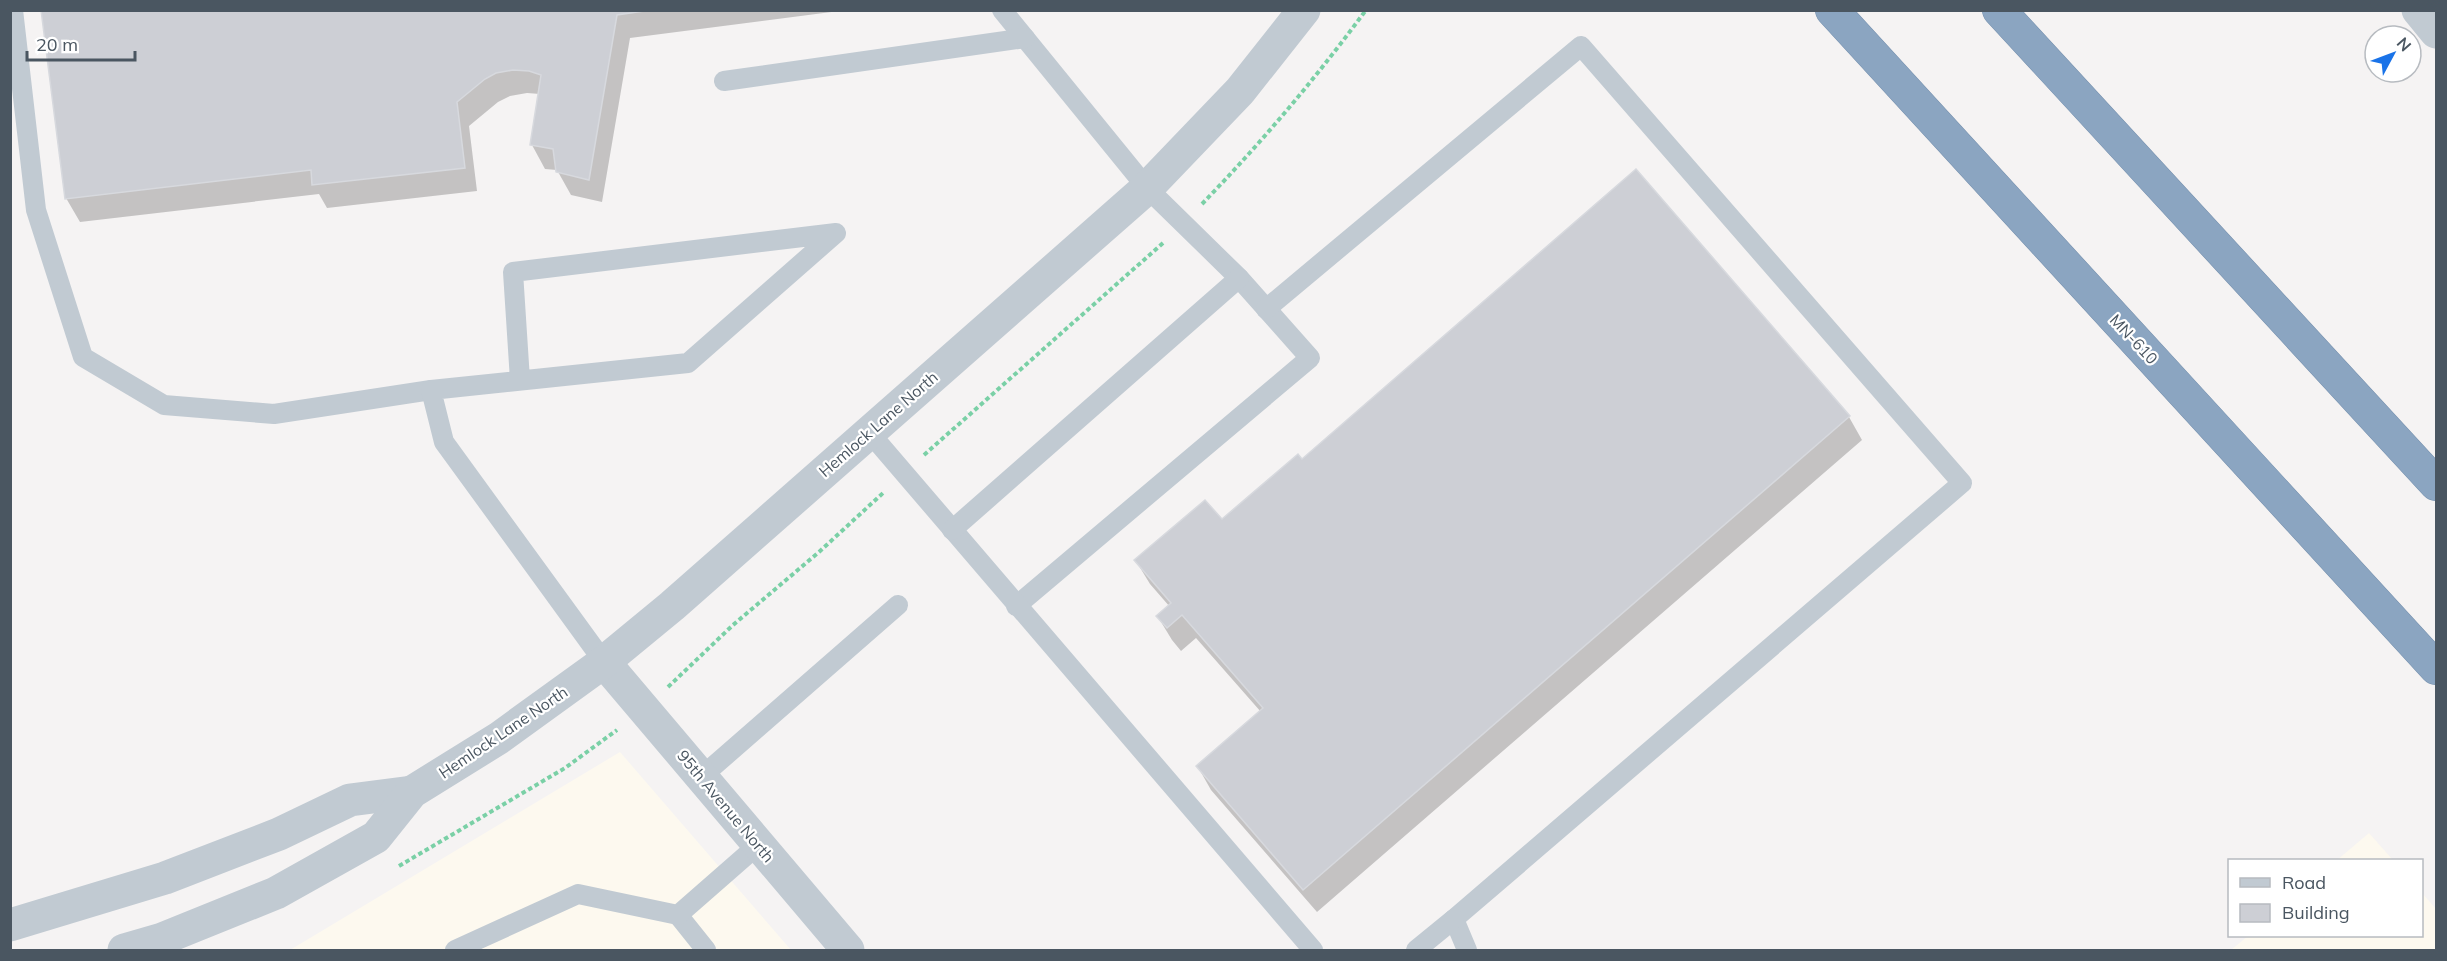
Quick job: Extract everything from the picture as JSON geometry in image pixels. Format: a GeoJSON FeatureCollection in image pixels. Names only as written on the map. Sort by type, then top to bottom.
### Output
{"type":"FeatureCollection","features":[{"type":"Feature","properties":{"kind":"highway","name":"MN-610"},"geometry":{"type":"LineString","coordinates":[[1832,10],[2436,668]]}},
{"type":"Feature","properties":{"kind":"highway"},"geometry":{"type":"LineString","coordinates":[[2000,10],[2436,484]]}},
{"type":"Feature","properties":{"kind":"street","name":"Hemlock Lane North"},"geometry":{"type":"LineString","coordinates":[[124,951],[162,939],[276,893],[376,837],[412,792],[499,738],[604,662],[672,606],[1147,188],[1240,91],[1304,10]]}},
{"type":"Feature","properties":{"kind":"street"},"geometry":{"type":"LineString","coordinates":[[2418,10],[2436,32]]}},
{"type":"Feature","properties":{"kind":"street","name":"95th Avenue North"},"geometry":{"type":"LineString","coordinates":[[604,662],[848,951]]}},
{"type":"Feature","properties":{"kind":"street","name":"Hemlock Lane North"},"geometry":{"type":"LineString","coordinates":[[10,925],[165,878],[279,834],[350,800],[412,792]]}},
{"type":"Feature","properties":{"kind":"lane"},"geometry":{"type":"LineString","coordinates":[[13,10],[36,210],[83,357],[164,405],[274,414],[431,390],[688,363],[836,233],[513,272],[520,380]]}},
{"type":"Feature","properties":{"kind":"lane"},"geometry":{"type":"LineString","coordinates":[[1002,10],[1147,188],[1239,278],[1310,358],[1016,606]]}},
{"type":"Feature","properties":{"kind":"lane"},"geometry":{"type":"LineString","coordinates":[[724,81],[1025,38]]}},
{"type":"Feature","properties":{"kind":"lane"},"geometry":{"type":"LineString","coordinates":[[1266,309],[1581,46],[1962,483],[1416,951]]}},
{"type":"Feature","properties":{"kind":"lane"},"geometry":{"type":"LineString","coordinates":[[952,530],[1239,278]]}},
{"type":"Feature","properties":{"kind":"lane"},"geometry":{"type":"LineString","coordinates":[[431,390],[444,442],[604,662]]}},
{"type":"Feature","properties":{"kind":"lane"},"geometry":{"type":"LineString","coordinates":[[869,432],[1313,951]]}},
{"type":"Feature","properties":{"kind":"lane"},"geometry":{"type":"LineString","coordinates":[[701,777],[898,605]]}},
{"type":"Feature","properties":{"kind":"lane"},"geometry":{"type":"LineString","coordinates":[[678,915],[758,845]]}},
{"type":"Feature","properties":{"kind":"lane"},"geometry":{"type":"LineString","coordinates":[[455,951],[578,894],[678,915],[706,951]]}},
{"type":"Feature","properties":{"kind":"lane"},"geometry":{"type":"LineString","coordinates":[[1454,919],[1467,951]]}},
{"type":"Feature","properties":{"kind":"path"},"geometry":{"type":"LineString","coordinates":[[392,870],[565,768],[605,740],[643,708],[1158,249],[1284,115],[1330,60],[1366,10]]}},
{"type":"Feature","properties":{"kind":"shaded area"},"geometry":{"type":"Polygon","coordinates":[[[620,752],[791,950],[290,950],[620,752]]]}},
{"type":"Feature","properties":{"kind":"shaded area"},"geometry":{"type":"Polygon","coordinates":[[[2369,833],[2392,859],[2338,859],[2369,833]]]}},
{"type":"Feature","properties":{"kind":"shaded area"},"geometry":{"type":"Polygon","coordinates":[[[2423,894],[2436,909],[2436,950],[2231,950],[2247,937],[2423,937],[2423,894]]]}},
{"type":"Feature","properties":{"kind":"building"},"geometry":{"type":"Polygon","coordinates":[[[41,10],[651,10],[617,15],[589,180],[556,172],[553,149],[530,145],[541,75],[529,71],[513,70],[496,73],[485,79],[457,102],[465,168],[312,185],[311,170],[65,199],[41,10]]]}},
{"type":"Feature","properties":{"kind":"building"},"geometry":{"type":"Polygon","coordinates":[[[1636,169],[1850,416],[1303,890],[1196,766],[1263,708],[1182,615],[1167,628],[1156,616],[1171,603],[1134,560],[1205,500],[1222,519],[1298,454],[1302,459],[1636,169]]]}}]}
